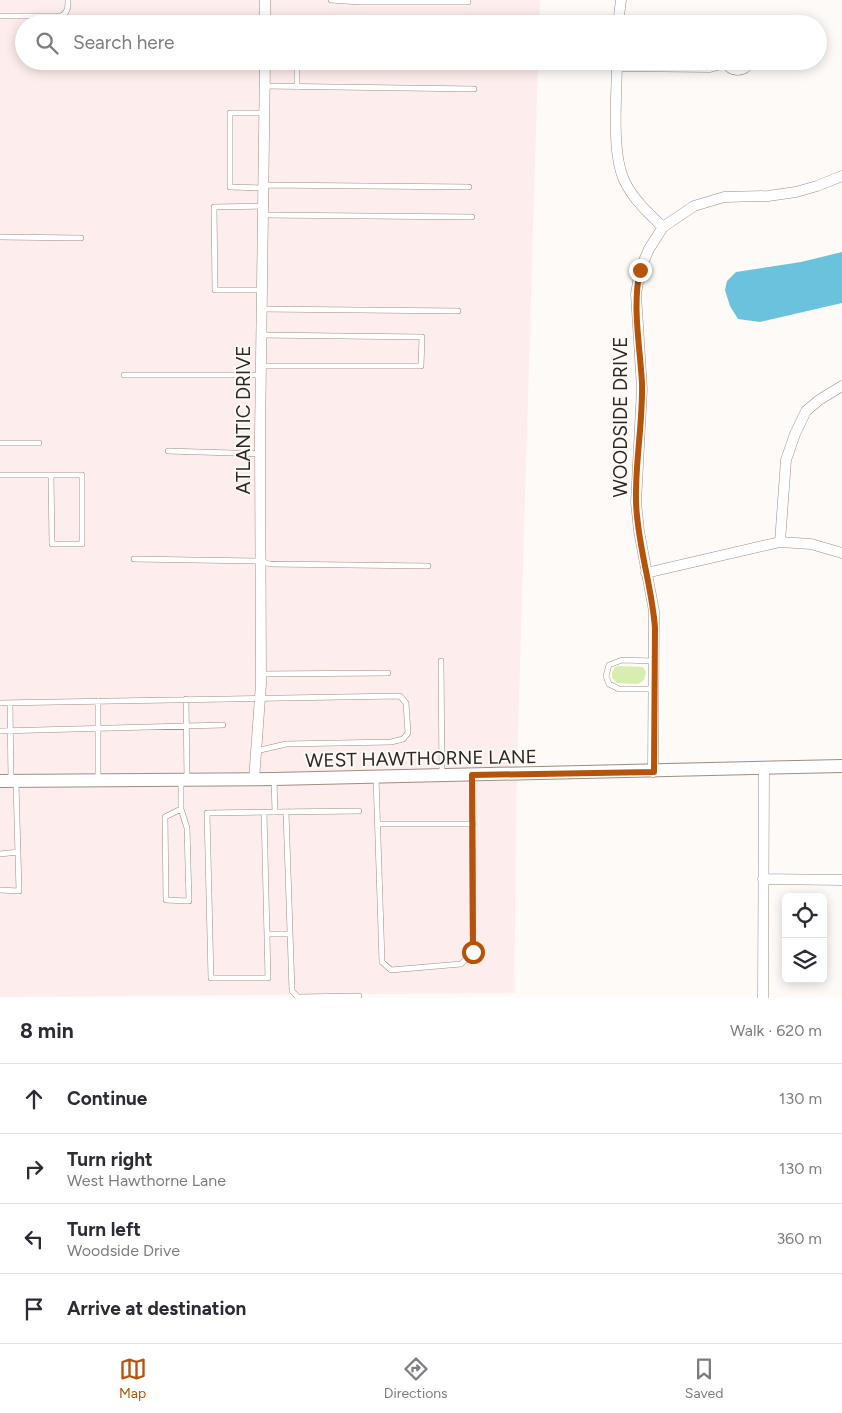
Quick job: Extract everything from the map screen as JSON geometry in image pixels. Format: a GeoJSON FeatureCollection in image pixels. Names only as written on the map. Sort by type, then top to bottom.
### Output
{"type":"FeatureCollection","features":[{"type":"Feature","properties":{"kind":"street"},"geometry":{"type":"LineString","coordinates":[[265,0],[265,15]]}},
{"type":"Feature","properties":{"kind":"street"},"geometry":{"type":"LineString","coordinates":[[619,15],[621,0]]}},
{"type":"Feature","properties":{"kind":"street","name":"ATLANTIC DRIVE"},"geometry":{"type":"LineString","coordinates":[[254,780],[261,674],[260,454],[265,70]]}},
{"type":"Feature","properties":{"kind":"street"},"geometry":{"type":"LineString","coordinates":[[617,70],[616,146],[620,169],[629,190],[649,214],[663,227]]}},
{"type":"Feature","properties":{"kind":"street","name":"WOODSIDE DRIVE"},"geometry":{"type":"LineString","coordinates":[[654,772],[654,611],[639,531],[636,502],[642,389],[636,294],[640,270],[663,227],[694,206],[732,196],[768,196],[796,192],[842,176]]}},
{"type":"Feature","properties":{"kind":"street"},"geometry":{"type":"LineString","coordinates":[[780,542],[786,460],[795,434],[806,411],[819,400],[842,386]]}},
{"type":"Feature","properties":{"kind":"street"},"geometry":{"type":"LineString","coordinates":[[646,573],[780,542],[811,544],[842,553]]}},
{"type":"Feature","properties":{"kind":"street","name":"WEST HAWTHORNE LANE"},"geometry":{"type":"LineString","coordinates":[[9,781],[254,780],[654,772],[842,766]]}},
{"type":"Feature","properties":{"kind":"street"},"geometry":{"type":"LineString","coordinates":[[763,998],[764,769]]}},
{"type":"Feature","properties":{"kind":"street"},"geometry":{"type":"LineString","coordinates":[[763,880],[842,880]]}},
{"type":"Feature","properties":{"kind":"lane"},"geometry":{"type":"LineString","coordinates":[[62,15],[68,8],[68,0]]}},
{"type":"Feature","properties":{"kind":"lane"},"geometry":{"type":"LineString","coordinates":[[331,0],[359,2],[468,2],[468,0]]}},
{"type":"Feature","properties":{"kind":"lane"},"geometry":{"type":"LineString","coordinates":[[0,16],[15,16]]}},
{"type":"Feature","properties":{"kind":"lane"},"geometry":{"type":"LineString","coordinates":[[297,70],[297,87]]}},
{"type":"Feature","properties":{"kind":"lane"},"geometry":{"type":"LineString","coordinates":[[264,86],[474,89]]}},
{"type":"Feature","properties":{"kind":"lane"},"geometry":{"type":"LineString","coordinates":[[264,113],[230,113],[230,187],[469,187]]}},
{"type":"Feature","properties":{"kind":"lane"},"geometry":{"type":"LineString","coordinates":[[262,290],[215,290],[214,206],[263,210],[472,217]]}},
{"type":"Feature","properties":{"kind":"lane"},"geometry":{"type":"LineString","coordinates":[[0,237],[81,238]]}},
{"type":"Feature","properties":{"kind":"lane"},"geometry":{"type":"LineString","coordinates":[[262,309],[458,311]]}},
{"type":"Feature","properties":{"kind":"lane"},"geometry":{"type":"LineString","coordinates":[[124,375],[421,366],[422,337],[261,335]]}},
{"type":"Feature","properties":{"kind":"lane"},"geometry":{"type":"LineString","coordinates":[[0,443],[39,443]]}},
{"type":"Feature","properties":{"kind":"lane"},"geometry":{"type":"LineString","coordinates":[[168,451],[260,454]]}},
{"type":"Feature","properties":{"kind":"lane"},"geometry":{"type":"LineString","coordinates":[[0,475],[50,475],[82,475],[82,544],[52,544],[50,475]]}},
{"type":"Feature","properties":{"kind":"lane"},"geometry":{"type":"LineString","coordinates":[[134,559],[260,561],[270,564],[428,566]]}},
{"type":"Feature","properties":{"kind":"lane"},"geometry":{"type":"LineString","coordinates":[[441,660],[442,776]]}},
{"type":"Feature","properties":{"kind":"lane"},"geometry":{"type":"LineString","coordinates":[[654,689],[619,689],[609,684],[606,676],[609,665],[622,660],[655,661]]}},
{"type":"Feature","properties":{"kind":"lane"},"geometry":{"type":"LineString","coordinates":[[261,674],[388,673]]}},
{"type":"Feature","properties":{"kind":"lane"},"geometry":{"type":"LineString","coordinates":[[0,703],[400,696],[406,703],[408,733],[403,739],[390,742],[286,744],[256,751]]}},
{"type":"Feature","properties":{"kind":"lane"},"geometry":{"type":"LineString","coordinates":[[181,809],[165,817],[166,900],[189,901],[187,828],[181,809],[184,780],[186,699]]}},
{"type":"Feature","properties":{"kind":"lane"},"geometry":{"type":"LineString","coordinates":[[98,701],[98,781]]}},
{"type":"Feature","properties":{"kind":"lane"},"geometry":{"type":"LineString","coordinates":[[0,890],[19,891],[18,852],[9,781],[10,703]]}},
{"type":"Feature","properties":{"kind":"lane"},"geometry":{"type":"LineString","coordinates":[[0,731],[223,725]]}},
{"type":"Feature","properties":{"kind":"lane"},"geometry":{"type":"LineString","coordinates":[[376,777],[382,962],[391,970],[461,964],[473,952],[472,775]]}},
{"type":"Feature","properties":{"kind":"lane"},"geometry":{"type":"LineString","coordinates":[[274,779],[275,812]]}},
{"type":"Feature","properties":{"kind":"lane"},"geometry":{"type":"LineString","coordinates":[[264,812],[268,978],[211,978],[207,813],[264,812],[358,811]]}},
{"type":"Feature","properties":{"kind":"lane"},"geometry":{"type":"LineString","coordinates":[[286,812],[292,991],[298,997],[359,996]]}},
{"type":"Feature","properties":{"kind":"lane"},"geometry":{"type":"LineString","coordinates":[[378,824],[473,824]]}},
{"type":"Feature","properties":{"kind":"lane"},"geometry":{"type":"LineString","coordinates":[[0,854],[18,852]]}},
{"type":"Feature","properties":{"kind":"lane"},"geometry":{"type":"LineString","coordinates":[[268,934],[290,934]]}},
{"type":"Feature","properties":{"kind":"shaded area"},"geometry":{"type":"Polygon","coordinates":[[[0,0],[540,0],[539,15],[15,15],[15,70],[538,70],[517,764],[514,993],[0,997],[0,0]]]}},
{"type":"Feature","properties":{"kind":"green space"},"geometry":{"type":"Polygon","coordinates":[[[615,667],[643,667],[646,672],[644,680],[638,684],[617,683],[612,678],[612,672],[615,667]]]}},
{"type":"Feature","properties":{"kind":"water"},"geometry":{"type":"Polygon","coordinates":[[[842,252],[842,303],[760,322],[738,319],[730,306],[725,290],[727,281],[736,272],[801,262],[842,252]]]}},
{"type":"Feature","properties":{"kind":"route"},"geometry":{"type":"LineString","coordinates":[[473,952],[472,775],[654,772],[654,611],[639,531],[636,502],[636,476],[642,410],[641,353],[636,306],[640,270]]}}]}
